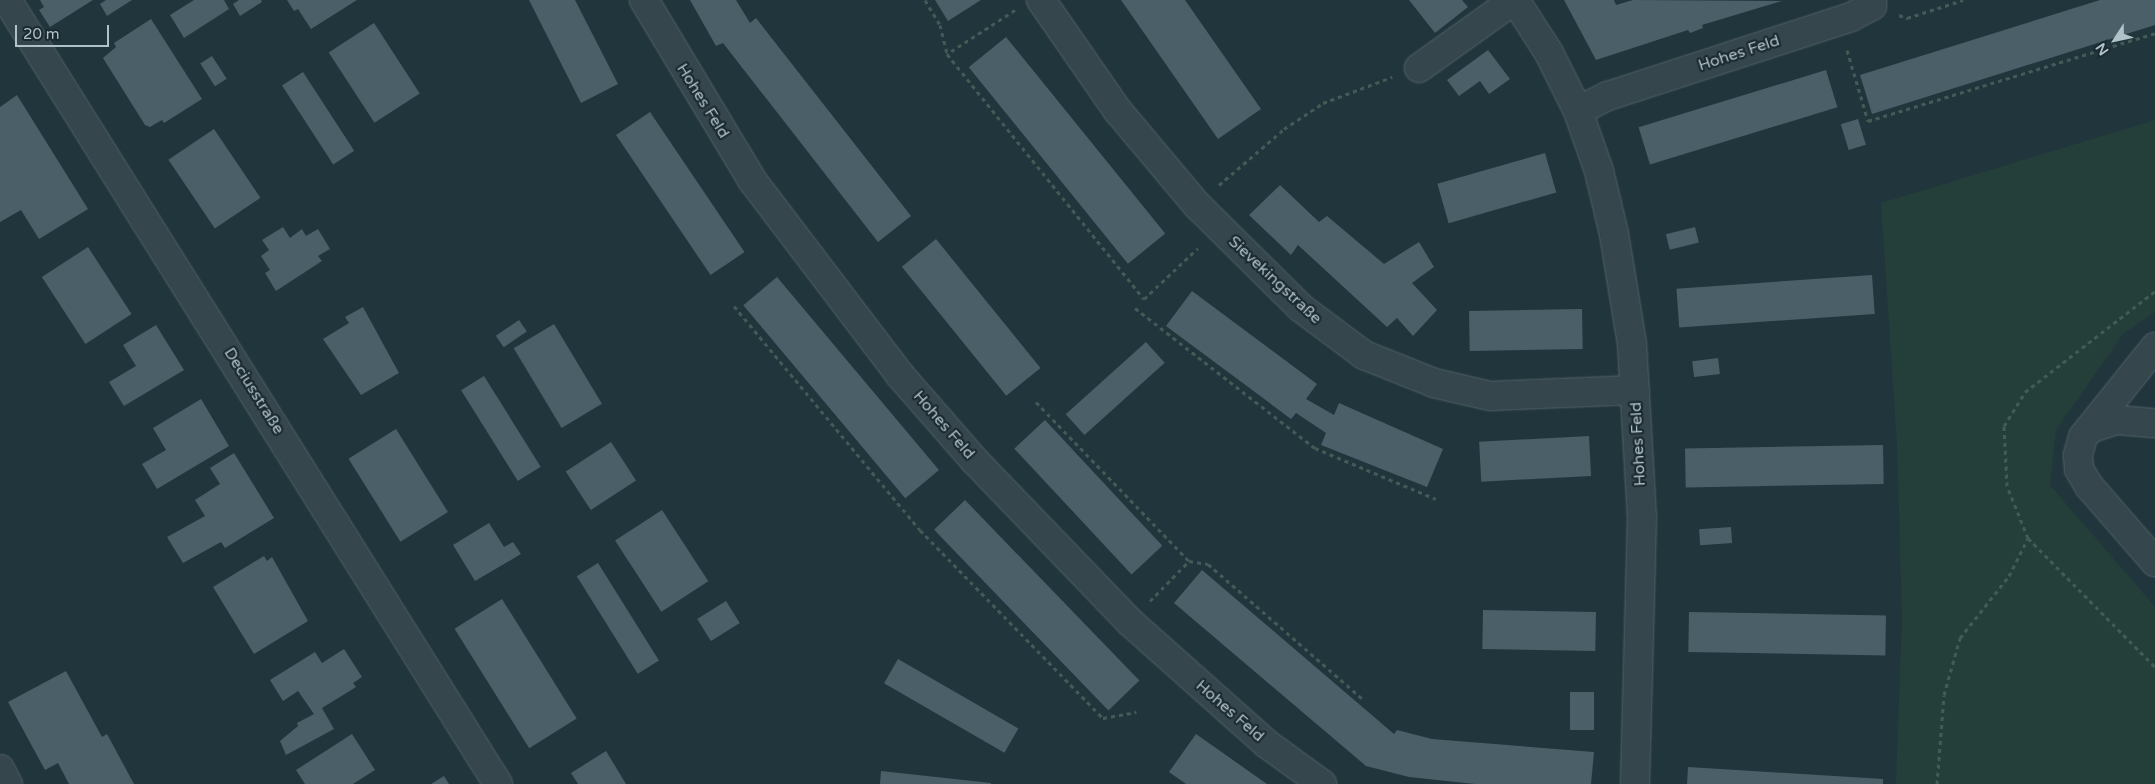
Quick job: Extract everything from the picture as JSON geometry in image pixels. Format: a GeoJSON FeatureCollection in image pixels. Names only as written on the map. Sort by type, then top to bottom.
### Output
{"type":"FeatureCollection","features":[{"type":"Feature","properties":{"kind":"street","name":"Deciusstraße"},"geometry":{"type":"LineString","coordinates":[[6,0],[498,784]]}},
{"type":"Feature","properties":{"kind":"street","name":"Hohes Feld"},"geometry":{"type":"LineString","coordinates":[[644,0],[752,180],[836,294],[900,375],[975,461],[1130,622],[1267,744],[1322,784]]}},
{"type":"Feature","properties":{"kind":"street","name":"Hohes Feld"},"geometry":{"type":"LineString","coordinates":[[1514,0],[1549,52],[1578,111],[1599,171],[1614,234],[1632,344],[1642,517],[1635,784]]}},
{"type":"Feature","properties":{"kind":"street"},"geometry":{"type":"LineString","coordinates":[[1419,68],[1514,0]]}},
{"type":"Feature","properties":{"kind":"street","name":"Sievekingstraße"},"geometry":{"type":"LineString","coordinates":[[1032,3],[1118,111],[1219,228],[1301,308],[1364,355],[1434,383],[1490,396],[1635,390]]}},
{"type":"Feature","properties":{"kind":"street","name":"Hohes Feld"},"geometry":{"type":"LineString","coordinates":[[1578,111],[1608,96],[1838,21],[1872,3]]}},
{"type":"Feature","properties":{"kind":"street"},"geometry":{"type":"LineString","coordinates":[[2155,348],[2090,430],[2078,455],[2079,470],[2155,562]]}},
{"type":"Feature","properties":{"kind":"street"},"geometry":{"type":"LineString","coordinates":[[2090,430],[2117,420],[2155,423]]}},
{"type":"Feature","properties":{"kind":"street"},"geometry":{"type":"LineString","coordinates":[[0,769],[8,784]]}},
{"type":"Feature","properties":{"kind":"path"},"geometry":{"type":"LineString","coordinates":[[925,0],[940,25],[947,54],[1144,299],[1219,228]]}},
{"type":"Feature","properties":{"kind":"path"},"geometry":{"type":"LineString","coordinates":[[1872,3],[1907,18],[1963,0]]}},
{"type":"Feature","properties":{"kind":"path"},"geometry":{"type":"LineString","coordinates":[[947,54],[1032,3]]}},
{"type":"Feature","properties":{"kind":"path"},"geometry":{"type":"LineString","coordinates":[[1838,21],[1868,121],[2155,33]]}},
{"type":"Feature","properties":{"kind":"path"},"geometry":{"type":"LineString","coordinates":[[1225,180],[1284,129],[1323,103],[1419,68]]}},
{"type":"Feature","properties":{"kind":"path"},"geometry":{"type":"LineString","coordinates":[[2155,291],[2025,392],[2004,426],[2007,486],[2028,538],[2155,667]]}},
{"type":"Feature","properties":{"kind":"path"},"geometry":{"type":"LineString","coordinates":[[734,306],[920,530],[1103,718],[1136,712]]}},
{"type":"Feature","properties":{"kind":"path"},"geometry":{"type":"LineString","coordinates":[[1135,308],[1315,448],[1436,499]]}},
{"type":"Feature","properties":{"kind":"path"},"geometry":{"type":"LineString","coordinates":[[1036,402],[1189,561],[1208,564],[1364,700]]}},
{"type":"Feature","properties":{"kind":"path"},"geometry":{"type":"LineString","coordinates":[[1937,784],[1944,695],[1960,638],[2009,576],[2028,538]]}},
{"type":"Feature","properties":{"kind":"path"},"geometry":{"type":"LineString","coordinates":[[1130,622],[1189,561]]}},
{"type":"Feature","properties":{"kind":"green space"},"geometry":{"type":"Polygon","coordinates":[[[2155,120],[2155,312],[2123,334],[2056,430],[2050,485],[2155,607],[2155,784],[1896,784],[1902,617],[1897,444],[1881,203],[2155,120]]]}},
{"type":"Feature","properties":{"kind":"building"},"geometry":{"type":"Polygon","coordinates":[[[40,0],[93,0],[50,27],[39,10],[44,7],[40,0]]]}},
{"type":"Feature","properties":{"kind":"building"},"geometry":{"type":"Polygon","coordinates":[[[106,0],[132,0],[107,16],[100,4],[106,0]]]}},
{"type":"Feature","properties":{"kind":"building"},"geometry":{"type":"Polygon","coordinates":[[[194,0],[224,0],[229,9],[184,38],[170,15],[194,0]]]}},
{"type":"Feature","properties":{"kind":"building"},"geometry":{"type":"Polygon","coordinates":[[[239,0],[261,0],[262,2],[240,16],[233,4],[239,0]]]}},
{"type":"Feature","properties":{"kind":"building"},"geometry":{"type":"Polygon","coordinates":[[[287,0],[357,0],[311,29],[298,9],[294,11],[287,0]]]}},
{"type":"Feature","properties":{"kind":"building"},"geometry":{"type":"Polygon","coordinates":[[[529,0],[575,0],[618,84],[581,103],[529,0]]]}},
{"type":"Feature","properties":{"kind":"building"},"geometry":{"type":"Polygon","coordinates":[[[690,0],[736,0],[750,23],[756,18],[911,216],[878,242],[723,43],[716,46],[690,0]]]}},
{"type":"Feature","properties":{"kind":"building"},"geometry":{"type":"Polygon","coordinates":[[[935,0],[981,0],[948,21],[935,0]]]}},
{"type":"Feature","properties":{"kind":"building"},"geometry":{"type":"Polygon","coordinates":[[[1121,0],[1185,0],[1261,109],[1218,139],[1121,0]]]}},
{"type":"Feature","properties":{"kind":"building"},"geometry":{"type":"Polygon","coordinates":[[[1409,0],[1462,0],[1468,7],[1435,33],[1409,0]]]}},
{"type":"Feature","properties":{"kind":"building"},"geometry":{"type":"Polygon","coordinates":[[[1564,0],[1614,0],[1616,5],[1633,0],[1782,1],[1702,25],[1703,28],[1690,33],[1688,30],[1596,60],[1564,0]]]}},
{"type":"Feature","properties":{"kind":"building"},"geometry":{"type":"Polygon","coordinates":[[[2100,0],[2155,0],[2155,25],[1872,114],[1860,75],[2100,0]]]}},
{"type":"Feature","properties":{"kind":"building"},"geometry":{"type":"Polygon","coordinates":[[[151,19],[202,99],[164,123],[162,120],[150,127],[145,125],[103,58],[116,47],[114,43],[151,19]]]}},
{"type":"Feature","properties":{"kind":"building"},"geometry":{"type":"Polygon","coordinates":[[[374,23],[420,93],[374,123],[329,52],[374,23]]]}},
{"type":"Feature","properties":{"kind":"building"},"geometry":{"type":"Polygon","coordinates":[[[1006,37],[1165,234],[1128,264],[969,67],[1006,37]]]}},
{"type":"Feature","properties":{"kind":"building"},"geometry":{"type":"Polygon","coordinates":[[[1488,50],[1510,79],[1489,94],[1480,81],[1459,96],[1447,80],[1488,50]]]}},
{"type":"Feature","properties":{"kind":"building"},"geometry":{"type":"Polygon","coordinates":[[[212,56],[227,79],[215,86],[200,64],[212,56]]]}},
{"type":"Feature","properties":{"kind":"building"},"geometry":{"type":"Polygon","coordinates":[[[1826,70],[1837,107],[1650,165],[1639,127],[1826,70]]]}},
{"type":"Feature","properties":{"kind":"building"},"geometry":{"type":"Polygon","coordinates":[[[303,72],[354,151],[333,164],[282,86],[303,72]]]}},
{"type":"Feature","properties":{"kind":"building"},"geometry":{"type":"Polygon","coordinates":[[[17,95],[88,209],[39,239],[21,210],[0,222],[0,107],[17,95]]]}},
{"type":"Feature","properties":{"kind":"building"},"geometry":{"type":"Polygon","coordinates":[[[650,112],[745,252],[711,275],[616,135],[650,112]]]}},
{"type":"Feature","properties":{"kind":"building"},"geometry":{"type":"Polygon","coordinates":[[[1858,119],[1866,145],[1849,150],[1841,124],[1858,119]]]}},
{"type":"Feature","properties":{"kind":"building"},"geometry":{"type":"Polygon","coordinates":[[[214,129],[260,198],[215,229],[168,160],[214,129]]]}},
{"type":"Feature","properties":{"kind":"building"},"geometry":{"type":"Polygon","coordinates":[[[1545,153],[1556,192],[1449,223],[1437,184],[1545,153]]]}},
{"type":"Feature","properties":{"kind":"building"},"geometry":{"type":"Polygon","coordinates":[[[1280,185],[1319,222],[1327,216],[1384,264],[1419,242],[1434,267],[1412,283],[1437,310],[1413,336],[1397,318],[1387,327],[1298,245],[1291,255],[1249,215],[1280,185]]]}},
{"type":"Feature","properties":{"kind":"building"},"geometry":{"type":"Polygon","coordinates":[[[283,227],[290,238],[302,229],[306,236],[318,229],[330,249],[318,256],[322,261],[276,291],[265,273],[270,270],[261,256],[269,250],[262,240],[283,227]]]}},
{"type":"Feature","properties":{"kind":"building"},"geometry":{"type":"Polygon","coordinates":[[[1695,227],[1699,243],[1670,250],[1666,234],[1695,227]]]}},
{"type":"Feature","properties":{"kind":"building"},"geometry":{"type":"Polygon","coordinates":[[[936,239],[1040,368],[1006,396],[902,267],[936,239]]]}},
{"type":"Feature","properties":{"kind":"building"},"geometry":{"type":"Polygon","coordinates":[[[88,247],[132,314],[85,344],[42,277],[88,247]]]}},
{"type":"Feature","properties":{"kind":"building"},"geometry":{"type":"Polygon","coordinates":[[[1872,275],[1875,314],[1679,328],[1676,289],[1872,275]]]}},
{"type":"Feature","properties":{"kind":"building"},"geometry":{"type":"Polygon","coordinates":[[[777,277],[939,470],[905,498],[743,305],[777,277]]]}},
{"type":"Feature","properties":{"kind":"building"},"geometry":{"type":"Polygon","coordinates":[[[1192,291],[1317,384],[1306,399],[1334,415],[1339,403],[1443,449],[1427,487],[1321,445],[1326,433],[1296,413],[1291,419],[1166,326],[1192,291]]]}},
{"type":"Feature","properties":{"kind":"building"},"geometry":{"type":"Polygon","coordinates":[[[363,307],[399,373],[361,395],[323,339],[349,323],[345,317],[363,307]]]}},
{"type":"Feature","properties":{"kind":"building"},"geometry":{"type":"Polygon","coordinates":[[[1582,309],[1583,349],[1470,351],[1469,311],[1582,309]]]}},
{"type":"Feature","properties":{"kind":"building"},"geometry":{"type":"Polygon","coordinates":[[[519,320],[527,332],[504,347],[496,336],[519,320]]]}},
{"type":"Feature","properties":{"kind":"building"},"geometry":{"type":"Polygon","coordinates":[[[554,324],[602,404],[562,428],[514,348],[554,324]]]}},
{"type":"Feature","properties":{"kind":"building"},"geometry":{"type":"Polygon","coordinates":[[[156,325],[184,370],[124,406],[109,382],[136,366],[123,345],[156,325]]]}},
{"type":"Feature","properties":{"kind":"building"},"geometry":{"type":"Polygon","coordinates":[[[1146,342],[1165,363],[1084,435],[1066,414],[1146,342]]]}},
{"type":"Feature","properties":{"kind":"building"},"geometry":{"type":"Polygon","coordinates":[[[1718,358],[1720,374],[1694,377],[1692,361],[1718,358]]]}},
{"type":"Feature","properties":{"kind":"building"},"geometry":{"type":"Polygon","coordinates":[[[484,376],[541,467],[518,481],[461,390],[484,376]]]}},
{"type":"Feature","properties":{"kind":"building"},"geometry":{"type":"Polygon","coordinates":[[[201,399],[229,446],[157,489],[142,464],[166,450],[153,428],[201,399]]]}},
{"type":"Feature","properties":{"kind":"building"},"geometry":{"type":"Polygon","coordinates":[[[1045,420],[1162,546],[1132,574],[1014,449],[1045,420]]]}},
{"type":"Feature","properties":{"kind":"building"},"geometry":{"type":"Polygon","coordinates":[[[396,429],[448,512],[400,542],[349,459],[396,429]]]}},
{"type":"Feature","properties":{"kind":"building"},"geometry":{"type":"Polygon","coordinates":[[[1589,436],[1591,476],[1481,482],[1479,442],[1589,436]]]}},
{"type":"Feature","properties":{"kind":"building"},"geometry":{"type":"Polygon","coordinates":[[[611,442],[636,481],[591,510],[566,471],[611,442]]]}},
{"type":"Feature","properties":{"kind":"building"},"geometry":{"type":"Polygon","coordinates":[[[1883,445],[1884,484],[1686,487],[1685,448],[1883,445]]]}},
{"type":"Feature","properties":{"kind":"building"},"geometry":{"type":"Polygon","coordinates":[[[234,453],[274,518],[225,548],[221,542],[183,563],[167,537],[205,516],[195,500],[220,484],[210,468],[234,453]]]}},
{"type":"Feature","properties":{"kind":"building"},"geometry":{"type":"Polygon","coordinates":[[[965,500],[1139,681],[1108,710],[934,530],[965,500]]]}},
{"type":"Feature","properties":{"kind":"building"},"geometry":{"type":"Polygon","coordinates":[[[662,510],[708,581],[661,612],[615,540],[662,510]]]}},
{"type":"Feature","properties":{"kind":"building"},"geometry":{"type":"Polygon","coordinates":[[[489,523],[504,547],[513,542],[521,554],[475,581],[453,545],[489,523]]]}},
{"type":"Feature","properties":{"kind":"building"},"geometry":{"type":"Polygon","coordinates":[[[1731,527],[1732,543],[1700,545],[1699,529],[1731,527]]]}},
{"type":"Feature","properties":{"kind":"building"},"geometry":{"type":"Polygon","coordinates":[[[264,556],[267,561],[272,557],[308,621],[254,654],[213,587],[264,556]]]}},
{"type":"Feature","properties":{"kind":"building"},"geometry":{"type":"Polygon","coordinates":[[[598,563],[659,661],[638,674],[577,576],[598,563]]]}},
{"type":"Feature","properties":{"kind":"building"},"geometry":{"type":"Polygon","coordinates":[[[1202,570],[1394,734],[1397,730],[1432,739],[1594,752],[1591,784],[1475,784],[1409,777],[1366,766],[1174,603],[1202,570]]]}},
{"type":"Feature","properties":{"kind":"building"},"geometry":{"type":"Polygon","coordinates":[[[502,599],[577,719],[529,748],[455,629],[502,599]]]}},
{"type":"Feature","properties":{"kind":"building"},"geometry":{"type":"Polygon","coordinates":[[[726,601],[740,623],[711,641],[697,619],[726,601]]]}},
{"type":"Feature","properties":{"kind":"building"},"geometry":{"type":"Polygon","coordinates":[[[1483,610],[1596,612],[1595,651],[1482,649],[1483,610]]]}},
{"type":"Feature","properties":{"kind":"building"},"geometry":{"type":"Polygon","coordinates":[[[1689,612],[1886,615],[1885,655],[1688,652],[1689,612]]]}},
{"type":"Feature","properties":{"kind":"building"},"geometry":{"type":"Polygon","coordinates":[[[344,649],[362,677],[353,683],[356,687],[322,708],[334,729],[286,755],[280,741],[298,726],[297,723],[314,714],[298,691],[283,701],[270,680],[315,652],[322,663],[344,649]]]}},
{"type":"Feature","properties":{"kind":"building"},"geometry":{"type":"Polygon","coordinates":[[[898,659],[1018,728],[1004,753],[884,683],[898,659]]]}},
{"type":"Feature","properties":{"kind":"building"},"geometry":{"type":"Polygon","coordinates":[[[66,671],[102,737],[107,734],[134,784],[69,784],[58,763],[45,770],[8,702],[66,671]]]}},
{"type":"Feature","properties":{"kind":"building"},"geometry":{"type":"Polygon","coordinates":[[[1570,692],[1594,692],[1594,730],[1570,730],[1570,692]]]}},
{"type":"Feature","properties":{"kind":"building"},"geometry":{"type":"Polygon","coordinates":[[[352,734],[375,770],[353,784],[305,784],[296,770],[352,734]]]}},
{"type":"Feature","properties":{"kind":"building"},"geometry":{"type":"Polygon","coordinates":[[[1196,734],[1267,784],[1186,784],[1169,772],[1196,734]]]}},
{"type":"Feature","properties":{"kind":"building"},"geometry":{"type":"Polygon","coordinates":[[[606,751],[626,784],[578,784],[571,773],[606,751]]]}},
{"type":"Feature","properties":{"kind":"building"},"geometry":{"type":"Polygon","coordinates":[[[1688,767],[1883,779],[1883,784],[1687,784],[1688,767]]]}},
{"type":"Feature","properties":{"kind":"building"},"geometry":{"type":"Polygon","coordinates":[[[881,771],[991,783],[991,784],[880,784],[881,771]]]}},
{"type":"Feature","properties":{"kind":"building"},"geometry":{"type":"Polygon","coordinates":[[[444,776],[449,784],[431,784],[444,776]]]}}]}
